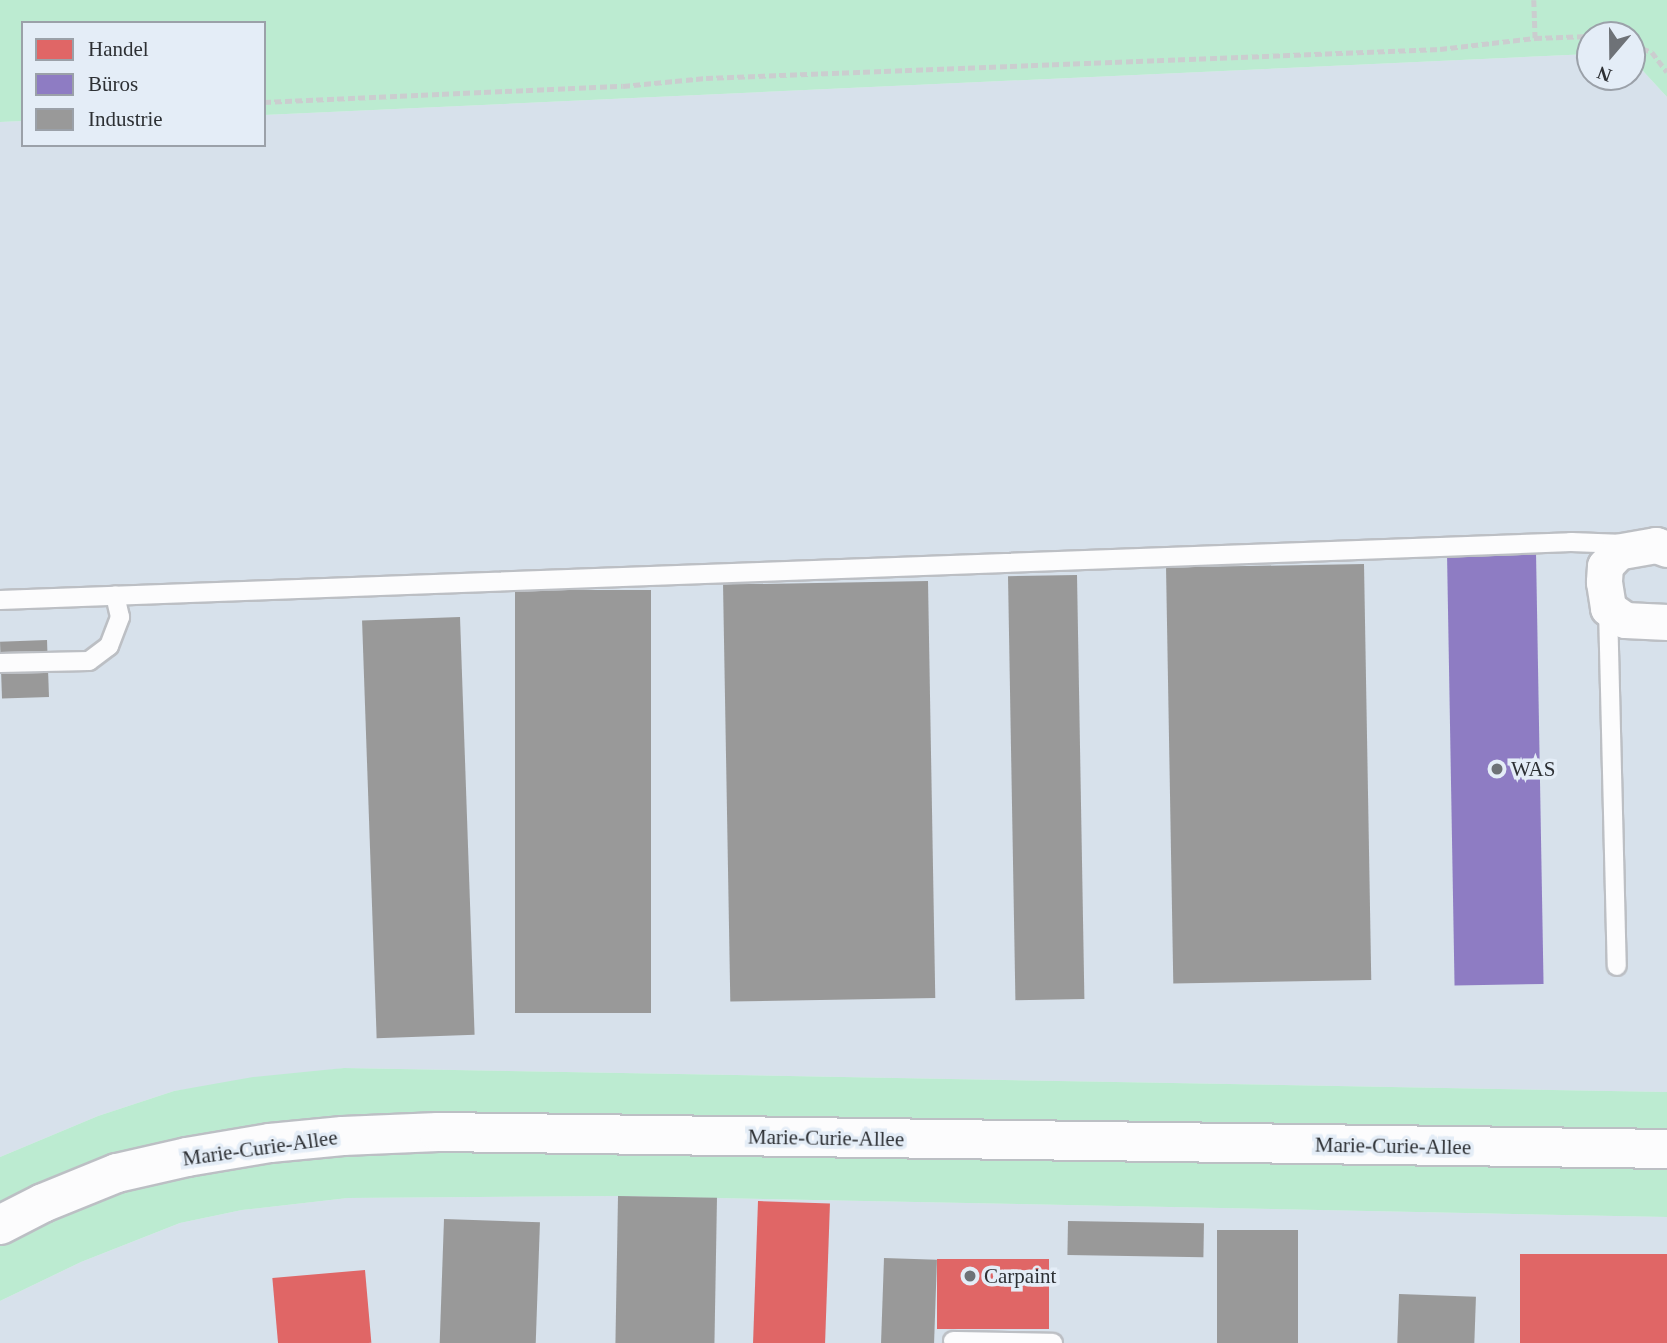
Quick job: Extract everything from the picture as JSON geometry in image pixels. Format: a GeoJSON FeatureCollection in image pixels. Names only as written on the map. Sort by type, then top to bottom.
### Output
{"type":"FeatureCollection","features":[{"type":"Feature","properties":{"kind":"main road","name":"Marie-Curie-Allee"},"geometry":{"type":"LineString","coordinates":[[0,1225],[43,1203],[117,1174],[187,1157],[270,1143],[343,1136],[438,1132],[1667,1149]]}},
{"type":"Feature","properties":{"kind":"street"},"geometry":{"type":"LineString","coordinates":[[1661,547],[1618,552],[1605,566],[1608,608],[1625,620],[1667,622]]}},
{"type":"Feature","properties":{"kind":"lane"},"geometry":{"type":"LineString","coordinates":[[0,600],[1571,542],[1661,547]]}},
{"type":"Feature","properties":{"kind":"lane"},"geometry":{"type":"LineString","coordinates":[[0,663],[89,660],[109,646],[120,617],[115,596]]}},
{"type":"Feature","properties":{"kind":"lane"},"geometry":{"type":"LineString","coordinates":[[1608,608],[1617,966]]}},
{"type":"Feature","properties":{"kind":"lane"},"geometry":{"type":"LineString","coordinates":[[953,1341],[1054,1343]]}},
{"type":"Feature","properties":{"kind":"path"},"geometry":{"type":"LineString","coordinates":[[1534,0],[1535,38]]}},
{"type":"Feature","properties":{"kind":"path"},"geometry":{"type":"LineString","coordinates":[[266,102],[623,86],[706,78],[1440,49],[1535,38],[1576,37]]}},
{"type":"Feature","properties":{"kind":"path"},"geometry":{"type":"LineString","coordinates":[[1646,50],[1652,52],[1667,72]]}},
{"type":"Feature","properties":{"kind":"shaded area"},"geometry":{"type":"Polygon","coordinates":[[[1576,55],[1576,91],[1646,91],[1646,74],[1667,97],[1667,1092],[344,1068],[174,1091],[98,1116],[0,1157],[0,122],[21,121],[21,147],[266,147],[266,115],[1576,55]]]}},
{"type":"Feature","properties":{"kind":"shaded area"},"geometry":{"type":"Polygon","coordinates":[[[618,1196],[1667,1217],[1667,1343],[0,1343],[0,1301],[81,1262],[180,1223],[242,1210],[348,1198],[618,1196]]]}},
{"type":"Feature","properties":{"kind":"green space"},"geometry":{"type":"Polygon","coordinates":[[[0,0],[1667,0],[1667,97],[1646,74],[1646,21],[1576,21],[1576,55],[266,115],[266,21],[21,21],[21,121],[0,122],[0,0]]]}},
{"type":"Feature","properties":{"kind":"green space"},"geometry":{"type":"Polygon","coordinates":[[[344,1068],[1667,1092],[1667,1217],[618,1196],[348,1198],[242,1210],[180,1223],[81,1262],[0,1301],[0,1157],[98,1116],[174,1091],[253,1077],[344,1068]]]}},
{"type":"Feature","properties":{"kind":"building: Handel"},"geometry":{"type":"Polygon","coordinates":[[[758,1201],[830,1204],[825,1343],[753,1343],[758,1201]]]}},
{"type":"Feature","properties":{"kind":"building: Handel"},"geometry":{"type":"Polygon","coordinates":[[[1520,1254],[1667,1254],[1667,1343],[1520,1343],[1520,1254]]]}},
{"type":"Feature","properties":{"kind":"building: Handel"},"geometry":{"type":"Polygon","coordinates":[[[937,1259],[1049,1259],[1049,1329],[937,1329],[937,1259]]]}},
{"type":"Feature","properties":{"kind":"building: Handel"},"geometry":{"type":"Polygon","coordinates":[[[365,1270],[371,1343],[278,1343],[272,1278],[365,1270]]]}},
{"type":"Feature","properties":{"kind":"building: Büros","name":"WAS"},"geometry":{"type":"Polygon","coordinates":[[[1536,552],[1544,984],[1455,985],[1447,554],[1536,552]]]}},
{"type":"Feature","properties":{"kind":"building: Industrie"},"geometry":{"type":"Polygon","coordinates":[[[1364,564],[1371,980],[1173,983],[1166,567],[1364,564]]]}},
{"type":"Feature","properties":{"kind":"building: Industrie"},"geometry":{"type":"Polygon","coordinates":[[[1077,575],[1084,999],[1015,1000],[1008,576],[1077,575]]]}},
{"type":"Feature","properties":{"kind":"building: Industrie"},"geometry":{"type":"Polygon","coordinates":[[[928,581],[935,998],[730,1002],[723,585],[928,581]]]}},
{"type":"Feature","properties":{"kind":"building: Industrie"},"geometry":{"type":"Polygon","coordinates":[[[515,590],[651,590],[651,1013],[515,1013],[515,590]]]}},
{"type":"Feature","properties":{"kind":"building: Industrie"},"geometry":{"type":"Polygon","coordinates":[[[460,617],[475,1035],[377,1038],[362,620],[460,617]]]}},
{"type":"Feature","properties":{"kind":"building: Industrie"},"geometry":{"type":"Polygon","coordinates":[[[47,640],[49,697],[2,699],[0,642],[47,640]]]}},
{"type":"Feature","properties":{"kind":"building: Industrie"},"geometry":{"type":"Polygon","coordinates":[[[618,1196],[717,1198],[714,1343],[615,1343],[618,1196]]]}},
{"type":"Feature","properties":{"kind":"building: Industrie"},"geometry":{"type":"Polygon","coordinates":[[[444,1219],[540,1222],[536,1343],[440,1343],[444,1219]]]}},
{"type":"Feature","properties":{"kind":"building: Industrie"},"geometry":{"type":"Polygon","coordinates":[[[1068,1221],[1204,1223],[1203,1257],[1067,1255],[1068,1221]]]}},
{"type":"Feature","properties":{"kind":"building: Industrie"},"geometry":{"type":"Polygon","coordinates":[[[1217,1230],[1298,1230],[1298,1343],[1217,1343],[1217,1230]]]}},
{"type":"Feature","properties":{"kind":"building: Industrie"},"geometry":{"type":"Polygon","coordinates":[[[884,1258],[937,1260],[934,1343],[881,1343],[884,1258]]]}},
{"type":"Feature","properties":{"kind":"building: Industrie"},"geometry":{"type":"Polygon","coordinates":[[[1399,1294],[1476,1297],[1474,1343],[1397,1343],[1399,1294]]]}},
{"type":"Feature","properties":{"kind":"place","name":"WAS"},"geometry":{"type":"Point","coordinates":[1497,769]}},
{"type":"Feature","properties":{"kind":"place","name":"Carpaint"},"geometry":{"type":"Point","coordinates":[970,1276]}}]}
